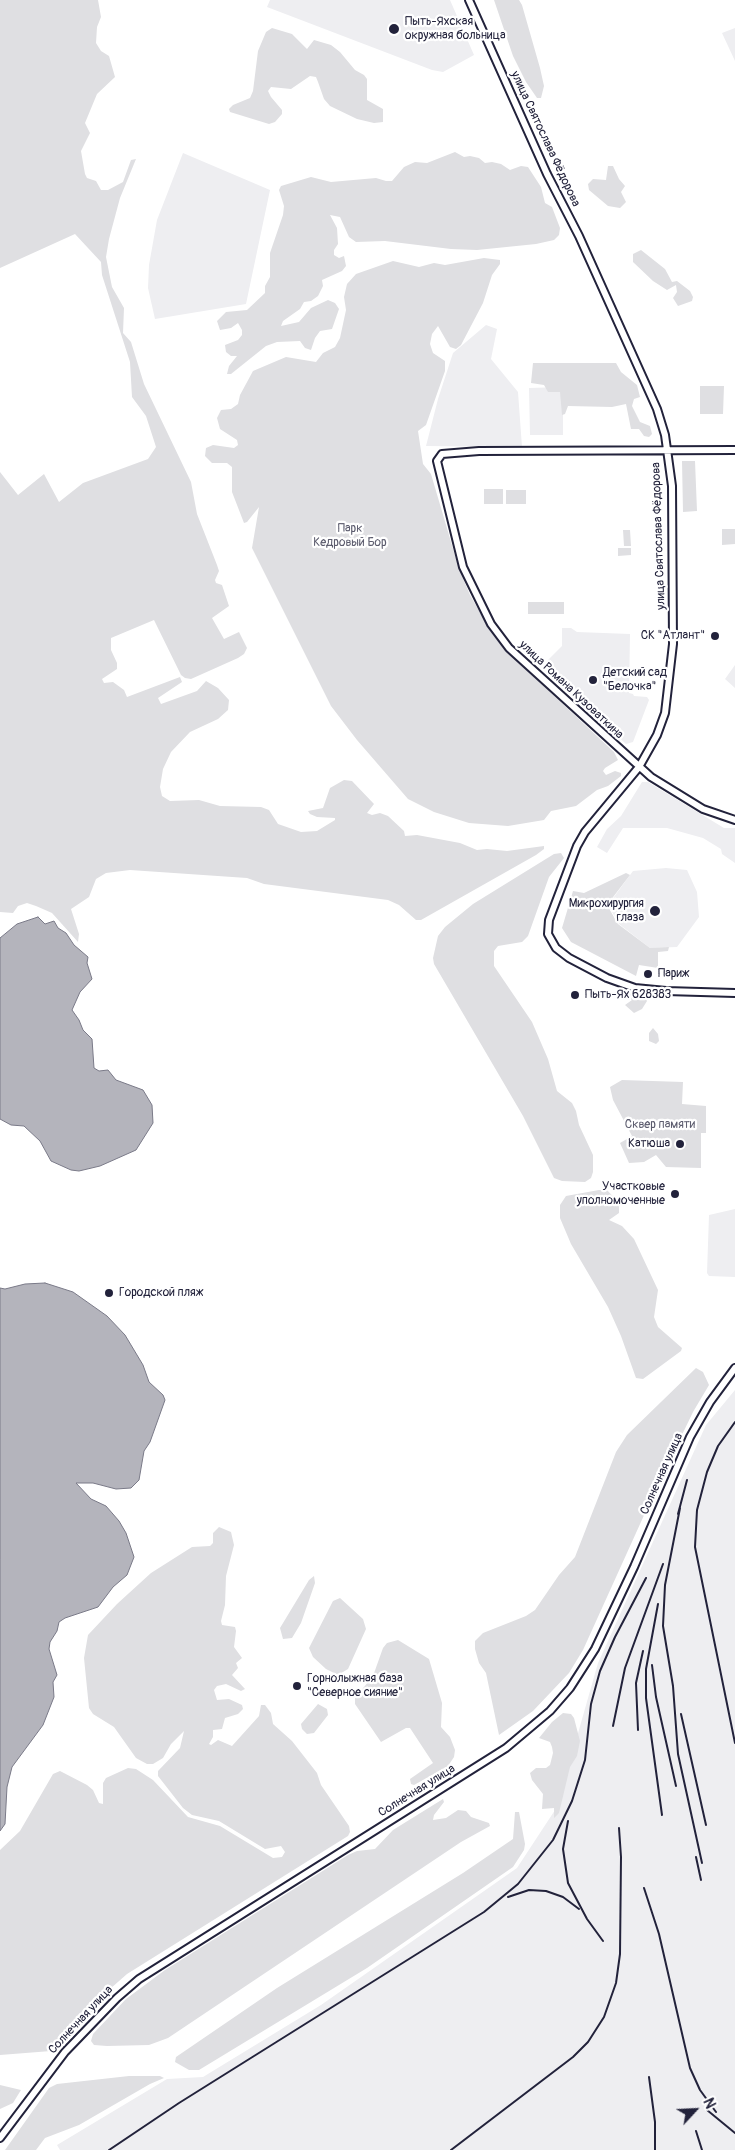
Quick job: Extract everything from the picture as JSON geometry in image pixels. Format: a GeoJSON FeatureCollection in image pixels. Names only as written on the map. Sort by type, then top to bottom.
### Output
{"type":"FeatureCollection","features":[{"type":"Feature","properties":{"kind":"street","name":"улица Святослава Фёдорова"},"geometry":{"type":"LineString","coordinates":[[469,0],[547,174],[579,236],[642,373],[661,420],[668,449],[673,532],[672,666],[660,727],[639,767],[585,832],[577,846],[549,920],[548,934],[551,942],[562,953],[591,970],[635,988],[735,993]]}},
{"type":"Feature","properties":{"kind":"street","name":"улица Романа Кузоваткина"},"geometry":{"type":"LineString","coordinates":[[735,450],[479,451],[442,454],[437,461],[463,567],[496,631],[517,657],[639,767],[703,809],[735,820]]}},
{"type":"Feature","properties":{"kind":"street","name":"Солнечная улица"},"geometry":{"type":"LineString","coordinates":[[0,2138],[65,2052],[117,1998],[139,1979],[506,1748],[550,1711],[570,1688],[594,1649],[634,1567],[690,1437],[710,1402],[735,1368]]}},
{"type":"Feature","properties":{"kind":"shaded area","name":"Пыть-Яхская окружная больница"},"geometry":{"type":"Polygon","coordinates":[[[270,0],[450,0],[474,55],[443,72],[432,70],[267,7],[270,0]]]}},
{"type":"Feature","properties":{"kind":"shaded area"},"geometry":{"type":"Polygon","coordinates":[[[735,28],[735,61],[722,33],[735,28]]]}},
{"type":"Feature","properties":{"kind":"shaded area"},"geometry":{"type":"Polygon","coordinates":[[[183,153],[270,190],[246,304],[155,319],[148,288],[149,265],[157,220],[183,153]]]}},
{"type":"Feature","properties":{"kind":"shaded area"},"geometry":{"type":"Polygon","coordinates":[[[486,325],[497,329],[491,359],[518,392],[522,447],[426,446],[438,399],[453,353],[486,325]]]}},
{"type":"Feature","properties":{"kind":"shaded area"},"geometry":{"type":"Polygon","coordinates":[[[563,387],[563,435],[530,435],[529,388],[563,387]]]}},
{"type":"Feature","properties":{"kind":"shaded area","name":"Детский сад \"Белочка\""},"geometry":{"type":"Polygon","coordinates":[[[562,628],[571,628],[577,632],[630,634],[629,693],[634,696],[647,697],[649,700],[633,742],[626,744],[542,666],[562,646],[562,628]]]}},
{"type":"Feature","properties":{"kind":"shaded area"},"geometry":{"type":"Polygon","coordinates":[[[735,665],[735,688],[725,679],[735,665]]]}},
{"type":"Feature","properties":{"kind":"shaded area"},"geometry":{"type":"Polygon","coordinates":[[[642,782],[648,782],[724,828],[735,828],[735,863],[722,854],[721,849],[703,838],[667,828],[623,828],[607,853],[597,847],[607,829],[621,816],[642,782]]]}},
{"type":"Feature","properties":{"kind":"shaded area","name":"Микрохирургия глаза"},"geometry":{"type":"Polygon","coordinates":[[[666,868],[687,870],[697,892],[699,917],[677,947],[650,948],[619,924],[608,905],[633,871],[666,868]]]}},
{"type":"Feature","properties":{"kind":"shaded area"},"geometry":{"type":"Polygon","coordinates":[[[38,917],[45,924],[54,921],[58,928],[66,933],[74,945],[88,957],[87,963],[92,979],[80,992],[72,1010],[83,1030],[92,1039],[94,1068],[99,1071],[108,1070],[116,1080],[143,1090],[152,1105],[153,1123],[136,1150],[100,1166],[79,1171],[71,1170],[51,1161],[40,1141],[24,1126],[11,1125],[0,1119],[0,938],[17,924],[38,917]]]}},
{"type":"Feature","properties":{"kind":"shaded area"},"geometry":{"type":"Polygon","coordinates":[[[735,1209],[735,1277],[709,1276],[707,1273],[709,1215],[735,1209]]]}},
{"type":"Feature","properties":{"kind":"shaded area"},"geometry":{"type":"Polygon","coordinates":[[[45,1283],[73,1292],[107,1316],[125,1335],[143,1365],[149,1382],[163,1395],[165,1400],[150,1442],[144,1451],[139,1480],[131,1488],[116,1489],[93,1483],[76,1483],[91,1499],[106,1506],[119,1521],[126,1533],[134,1557],[127,1575],[113,1587],[98,1607],[65,1618],[59,1622],[49,1649],[57,1675],[53,1682],[54,1697],[43,1725],[12,1767],[7,1787],[5,1824],[0,1831],[0,1288],[5,1289],[25,1284],[45,1283]]]}},
{"type":"Feature","properties":{"kind":"shaded area"},"geometry":{"type":"Polygon","coordinates":[[[735,1390],[735,2150],[60,2150],[57,2145],[167,2079],[203,2077],[321,2005],[517,1868],[557,1807],[598,1663],[706,1425],[735,1390]]]}},
{"type":"Feature","properties":{"kind":"green space"},"geometry":{"type":"Polygon","coordinates":[[[0,0],[98,0],[101,17],[97,27],[96,43],[101,51],[109,56],[115,77],[97,94],[85,123],[90,133],[81,151],[85,174],[87,178],[96,181],[101,190],[108,190],[123,182],[131,160],[136,159],[120,198],[109,239],[106,257],[112,287],[124,308],[123,333],[131,342],[144,384],[191,482],[197,514],[219,571],[215,580],[216,583],[222,585],[229,606],[212,618],[224,639],[239,632],[247,648],[244,654],[238,658],[191,679],[185,678],[181,675],[154,620],[111,638],[111,650],[117,663],[117,669],[102,679],[104,683],[113,682],[124,690],[127,697],[180,677],[182,682],[158,698],[161,704],[197,691],[206,681],[218,688],[229,700],[228,710],[218,719],[190,732],[171,752],[163,769],[160,787],[162,796],[170,801],[199,800],[220,806],[261,807],[269,810],[278,824],[301,832],[317,831],[335,820],[335,818],[317,817],[308,811],[323,808],[330,788],[344,780],[352,781],[374,804],[367,813],[372,815],[380,813],[388,816],[404,831],[405,836],[417,835],[460,843],[477,850],[507,851],[544,846],[544,849],[536,855],[421,920],[416,920],[399,905],[388,900],[264,884],[247,878],[130,870],[106,873],[96,879],[89,897],[71,909],[79,934],[78,942],[52,913],[36,906],[27,903],[18,906],[13,913],[0,912],[0,472],[18,495],[44,474],[59,502],[83,483],[148,459],[156,447],[146,416],[132,397],[130,362],[102,275],[101,262],[75,234],[0,268],[0,0]]]}},
{"type":"Feature","properties":{"kind":"green space"},"geometry":{"type":"Polygon","coordinates":[[[494,0],[519,0],[522,5],[544,86],[541,98],[537,98],[526,82],[513,56],[494,0]]]}},
{"type":"Feature","properties":{"kind":"green space"},"geometry":{"type":"Polygon","coordinates":[[[272,28],[292,34],[307,49],[314,40],[331,45],[340,52],[355,70],[367,79],[367,100],[383,109],[383,122],[374,123],[357,119],[330,106],[324,99],[316,77],[310,76],[291,89],[271,87],[268,91],[282,110],[282,114],[275,122],[269,124],[230,112],[229,109],[233,105],[250,98],[253,91],[258,51],[266,32],[272,28]]]}},
{"type":"Feature","properties":{"kind":"green space"},"geometry":{"type":"Polygon","coordinates":[[[455,152],[464,157],[479,158],[485,163],[501,164],[510,170],[521,166],[528,167],[541,187],[545,203],[552,207],[560,228],[559,235],[554,240],[536,244],[477,250],[451,249],[385,241],[356,242],[349,237],[340,217],[330,215],[337,228],[338,244],[334,250],[334,255],[339,258],[344,256],[346,266],[342,271],[322,280],[323,286],[318,296],[311,301],[304,302],[300,309],[283,321],[281,326],[299,322],[311,308],[328,300],[335,303],[339,309],[332,329],[320,331],[315,338],[311,350],[305,348],[300,341],[277,342],[266,346],[231,374],[227,374],[229,366],[237,356],[231,356],[226,352],[225,345],[238,340],[242,335],[242,330],[238,323],[231,328],[220,330],[217,321],[226,312],[247,310],[265,293],[265,286],[270,277],[270,253],[283,215],[284,206],[279,190],[281,186],[311,177],[331,182],[376,178],[392,181],[404,167],[415,162],[427,163],[455,152]]]}},
{"type":"Feature","properties":{"kind":"green space"},"geometry":{"type":"Polygon","coordinates":[[[608,166],[613,166],[619,179],[625,186],[621,192],[626,202],[620,208],[608,206],[589,190],[588,184],[593,179],[606,180],[608,166]]]}},
{"type":"Feature","properties":{"kind":"green space"},"geometry":{"type":"Polygon","coordinates":[[[641,250],[665,269],[672,282],[677,281],[690,291],[693,297],[692,301],[678,306],[673,298],[677,292],[676,285],[667,290],[653,281],[633,262],[633,254],[641,250]]]}},
{"type":"Feature","properties":{"kind":"green space","name":"Парк Кедровый Бор"},"geometry":{"type":"Polygon","coordinates":[[[484,258],[500,260],[500,264],[492,275],[483,303],[461,345],[456,349],[450,347],[438,326],[432,334],[430,344],[433,353],[445,361],[445,371],[426,425],[418,431],[423,464],[431,474],[459,569],[470,595],[491,632],[504,649],[614,752],[618,760],[605,768],[603,771],[606,775],[615,771],[621,773],[621,776],[608,786],[597,790],[576,806],[551,811],[544,820],[508,826],[469,823],[434,812],[408,799],[357,740],[331,706],[252,548],[259,507],[247,522],[244,523],[232,492],[232,467],[227,463],[212,463],[205,456],[206,448],[213,445],[234,448],[238,445],[237,440],[220,429],[217,418],[221,410],[231,409],[238,404],[240,395],[253,371],[286,357],[316,362],[323,353],[335,347],[340,338],[346,310],[344,297],[347,284],[356,274],[393,261],[419,267],[434,263],[445,265],[484,258]]]}},
{"type":"Feature","properties":{"kind":"green space"},"geometry":{"type":"Polygon","coordinates":[[[533,363],[616,363],[621,372],[637,385],[640,397],[634,399],[632,406],[640,422],[650,426],[652,434],[649,437],[644,436],[639,429],[631,429],[626,404],[612,407],[568,406],[565,414],[562,415],[560,392],[548,392],[544,385],[531,383],[533,363]]]}},
{"type":"Feature","properties":{"kind":"green space"},"geometry":{"type":"Polygon","coordinates":[[[700,386],[724,386],[723,414],[700,414],[700,386]]]}},
{"type":"Feature","properties":{"kind":"green space"},"geometry":{"type":"Polygon","coordinates":[[[682,461],[695,461],[697,511],[683,512],[682,461]]]}},
{"type":"Feature","properties":{"kind":"green space"},"geometry":{"type":"Polygon","coordinates":[[[484,489],[503,489],[503,504],[484,504],[484,489]]]}},
{"type":"Feature","properties":{"kind":"green space"},"geometry":{"type":"Polygon","coordinates":[[[506,490],[526,490],[526,504],[506,504],[506,490]]]}},
{"type":"Feature","properties":{"kind":"green space"},"geometry":{"type":"Polygon","coordinates":[[[722,529],[735,529],[735,544],[722,545],[722,529]]]}},
{"type":"Feature","properties":{"kind":"green space"},"geometry":{"type":"Polygon","coordinates":[[[623,530],[630,530],[631,546],[624,546],[623,530]]]}},
{"type":"Feature","properties":{"kind":"green space"},"geometry":{"type":"Polygon","coordinates":[[[618,548],[631,548],[631,555],[618,556],[618,548]]]}},
{"type":"Feature","properties":{"kind":"green space"},"geometry":{"type":"Polygon","coordinates":[[[528,602],[564,602],[564,614],[528,614],[528,602]]]}},
{"type":"Feature","properties":{"kind":"green space"},"geometry":{"type":"Polygon","coordinates":[[[561,853],[564,858],[549,877],[528,936],[522,942],[498,946],[494,951],[494,966],[532,1022],[548,1059],[557,1091],[572,1103],[576,1111],[579,1125],[593,1155],[593,1172],[591,1178],[585,1182],[562,1181],[554,1178],[523,1116],[434,964],[433,958],[438,936],[445,927],[473,904],[554,854],[561,853]]]}},
{"type":"Feature","properties":{"kind":"green space"},"geometry":{"type":"Polygon","coordinates":[[[626,873],[630,875],[607,905],[618,924],[650,948],[669,947],[668,951],[658,952],[658,968],[639,965],[636,976],[571,942],[562,928],[573,891],[584,893],[626,873]]]}},
{"type":"Feature","properties":{"kind":"green space"},"geometry":{"type":"Polygon","coordinates":[[[631,993],[646,994],[647,1001],[642,1009],[634,1013],[625,1005],[632,1000],[626,996],[631,993]]]}},
{"type":"Feature","properties":{"kind":"green space"},"geometry":{"type":"Polygon","coordinates":[[[653,1028],[658,1034],[659,1041],[656,1044],[649,1041],[649,1033],[653,1028]]]}},
{"type":"Feature","properties":{"kind":"green space","name":"Сквер памяти"},"geometry":{"type":"Polygon","coordinates":[[[622,1080],[683,1082],[682,1104],[706,1106],[706,1133],[701,1133],[701,1168],[666,1167],[656,1155],[644,1162],[629,1163],[620,1143],[632,1136],[613,1100],[610,1087],[622,1080]]]}},
{"type":"Feature","properties":{"kind":"green space"},"geometry":{"type":"Polygon","coordinates":[[[607,1190],[619,1203],[619,1213],[609,1220],[622,1226],[634,1239],[658,1290],[654,1317],[658,1327],[682,1348],[681,1351],[643,1379],[636,1378],[608,1307],[571,1244],[560,1218],[560,1205],[566,1196],[607,1190]]]}},
{"type":"Feature","properties":{"kind":"green space"},"geometry":{"type":"Polygon","coordinates":[[[696,1368],[703,1372],[709,1385],[693,1412],[655,1491],[583,1650],[569,1673],[533,1711],[499,1735],[486,1673],[479,1663],[475,1641],[483,1633],[526,1616],[535,1610],[559,1575],[575,1557],[616,1452],[627,1435],[696,1368]]]}},
{"type":"Feature","properties":{"kind":"green space"},"geometry":{"type":"Polygon","coordinates":[[[219,1527],[231,1532],[234,1545],[226,1576],[225,1605],[221,1621],[222,1625],[235,1627],[234,1647],[242,1658],[236,1663],[238,1668],[232,1675],[245,1689],[241,1691],[226,1684],[217,1686],[214,1690],[217,1700],[229,1699],[242,1705],[243,1709],[238,1714],[225,1718],[222,1729],[213,1730],[213,1737],[209,1744],[211,1745],[218,1740],[232,1746],[259,1716],[261,1705],[265,1705],[271,1713],[273,1724],[292,1741],[317,1773],[321,1785],[349,1826],[350,1832],[348,1836],[127,1974],[110,1989],[92,2012],[56,2049],[0,2055],[0,1850],[20,1831],[53,1774],[60,1771],[87,1785],[93,1790],[99,1803],[103,1804],[103,1783],[106,1778],[128,1768],[136,1769],[153,1780],[188,1817],[220,1826],[273,1858],[282,1857],[285,1852],[281,1846],[265,1849],[219,1821],[192,1815],[183,1808],[158,1776],[158,1771],[180,1748],[184,1731],[171,1744],[163,1758],[153,1764],[147,1764],[136,1758],[114,1727],[93,1714],[89,1708],[84,1658],[88,1635],[117,1604],[151,1573],[192,1547],[210,1546],[213,1543],[213,1533],[219,1527]]]}},
{"type":"Feature","properties":{"kind":"green space"},"geometry":{"type":"Polygon","coordinates":[[[314,1576],[315,1583],[301,1623],[292,1638],[283,1639],[280,1628],[309,1580],[314,1576]]]}},
{"type":"Feature","properties":{"kind":"green space"},"geometry":{"type":"Polygon","coordinates":[[[340,1598],[363,1619],[366,1629],[348,1669],[338,1675],[326,1669],[313,1657],[309,1648],[333,1601],[340,1598]]]}},
{"type":"Feature","properties":{"kind":"green space"},"geometry":{"type":"Polygon","coordinates":[[[398,1640],[429,1659],[442,1703],[441,1727],[450,1737],[455,1750],[454,1757],[448,1766],[414,1785],[411,1784],[410,1779],[433,1763],[410,1728],[406,1728],[381,1742],[355,1704],[355,1698],[373,1676],[383,1648],[387,1643],[398,1640]]]}},
{"type":"Feature","properties":{"kind":"green space"},"geometry":{"type":"Polygon","coordinates":[[[318,1704],[327,1709],[328,1715],[314,1733],[307,1734],[302,1729],[301,1724],[318,1704]]]}},
{"type":"Feature","properties":{"kind":"green space"},"geometry":{"type":"Polygon","coordinates":[[[563,1713],[571,1714],[574,1718],[580,1741],[577,1756],[570,1767],[559,1813],[554,1818],[554,1808],[542,1809],[543,1794],[532,1780],[530,1773],[536,1768],[546,1768],[550,1765],[553,1753],[550,1742],[539,1738],[552,1722],[563,1713]]]}},
{"type":"Feature","properties":{"kind":"green space"},"geometry":{"type":"Polygon","coordinates":[[[443,1799],[444,1802],[434,1815],[433,1820],[446,1818],[458,1810],[466,1811],[471,1817],[489,1823],[490,1826],[461,1842],[168,2038],[149,2045],[107,2046],[94,2045],[91,2041],[93,2034],[126,1999],[165,1970],[348,1855],[357,1851],[375,1849],[393,1830],[443,1799]]]}},
{"type":"Feature","properties":{"kind":"green space"},"geometry":{"type":"Polygon","coordinates":[[[515,1812],[519,1812],[525,1844],[524,1850],[513,1867],[367,1968],[199,2070],[189,2070],[175,2062],[176,2057],[277,1988],[463,1873],[513,1839],[515,1812]]]}},
{"type":"Feature","properties":{"kind":"green space"},"geometry":{"type":"Polygon","coordinates":[[[129,2076],[160,2076],[164,2078],[150,2084],[79,2125],[45,2138],[36,2150],[5,2150],[49,2088],[57,2084],[129,2076]]]}},
{"type":"Feature","properties":{"kind":"green space"},"geometry":{"type":"Polygon","coordinates":[[[0,2085],[21,2090],[13,2103],[0,2109],[0,2085]]]}},
{"type":"Feature","properties":{"kind":"railway"},"geometry":{"type":"LineString","coordinates":[[735,1422],[718,1446],[707,1472],[697,1510],[695,1547],[735,1743]]}},
{"type":"Feature","properties":{"kind":"railway"},"geometry":{"type":"LineString","coordinates":[[678,1514],[687,1480]]}},
{"type":"Feature","properties":{"kind":"railway"},"geometry":{"type":"LineString","coordinates":[[680,1508],[665,1585],[663,1626],[673,1686],[678,1754],[702,1863]]}},
{"type":"Feature","properties":{"kind":"railway"},"geometry":{"type":"LineString","coordinates":[[613,1726],[625,1668],[663,1564]]}},
{"type":"Feature","properties":{"kind":"railway"},"geometry":{"type":"LineString","coordinates":[[109,2150],[179,2103],[484,1912],[518,1884],[553,1840],[572,1801],[585,1760],[591,1704],[600,1671],[615,1637],[646,1578]]}},
{"type":"Feature","properties":{"kind":"railway"},"geometry":{"type":"LineString","coordinates":[[658,1604],[646,1669],[646,1698],[662,1815]]}},
{"type":"Feature","properties":{"kind":"railway"},"geometry":{"type":"LineString","coordinates":[[638,1730],[636,1683],[643,1651]]}},
{"type":"Feature","properties":{"kind":"railway"},"geometry":{"type":"LineString","coordinates":[[652,1665],[656,1697],[676,1786]]}},
{"type":"Feature","properties":{"kind":"railway"},"geometry":{"type":"LineString","coordinates":[[681,1714],[706,1825]]}},
{"type":"Feature","properties":{"kind":"railway"},"geometry":{"type":"LineString","coordinates":[[568,1821],[563,1849],[568,1883],[587,1919],[603,1941]]}},
{"type":"Feature","properties":{"kind":"railway"},"geometry":{"type":"LineString","coordinates":[[451,2150],[573,2057],[588,2042],[604,2017],[616,1983],[620,1954],[621,1857],[619,1828]]}},
{"type":"Feature","properties":{"kind":"railway"},"geometry":{"type":"LineString","coordinates":[[696,1857],[701,1880]]}},
{"type":"Feature","properties":{"kind":"railway"},"geometry":{"type":"LineString","coordinates":[[644,1888],[659,1934],[690,2068],[700,2090],[716,2112]]}},
{"type":"Feature","properties":{"kind":"railway"},"geometry":{"type":"LineString","coordinates":[[508,1897],[529,1890],[546,1891],[563,1897],[579,1909]]}},
{"type":"Feature","properties":{"kind":"railway"},"geometry":{"type":"LineString","coordinates":[[649,2077],[655,2122],[655,2150]]}},
{"type":"Feature","properties":{"kind":"railway"},"geometry":{"type":"LineString","coordinates":[[707,2110],[735,2133]]}},
{"type":"Feature","properties":{"kind":"railway"},"geometry":{"type":"LineString","coordinates":[[696,2131],[702,2150]]}},
{"type":"Feature","properties":{"kind":"place","name":"Пыть-Яхская окружная больница"},"geometry":{"type":"Point","coordinates":[394,29]}},
{"type":"Feature","properties":{"kind":"place","name":"СК \"Атлант\""},"geometry":{"type":"Point","coordinates":[715,636]}},
{"type":"Feature","properties":{"kind":"place","name":"Детский сад \"Белочка\""},"geometry":{"type":"Point","coordinates":[593,680]}},
{"type":"Feature","properties":{"kind":"place","name":"Микрохирургия глаза"},"geometry":{"type":"Point","coordinates":[655,911]}},
{"type":"Feature","properties":{"kind":"place","name":"Париж"},"geometry":{"type":"Point","coordinates":[648,974]}},
{"type":"Feature","properties":{"kind":"place","name":"Пыть-Ях 628383"},"geometry":{"type":"Point","coordinates":[575,995]}},
{"type":"Feature","properties":{"kind":"place","name":"Катюша"},"geometry":{"type":"Point","coordinates":[680,1144]}},
{"type":"Feature","properties":{"kind":"place","name":"Участковые уполномоченные"},"geometry":{"type":"Point","coordinates":[675,1194]}},
{"type":"Feature","properties":{"kind":"place","name":"Городской пляж"},"geometry":{"type":"Point","coordinates":[109,1293]}},
{"type":"Feature","properties":{"kind":"place","name":"Горнолыжная база \"Северное сияние\""},"geometry":{"type":"Point","coordinates":[297,1686]}}]}
